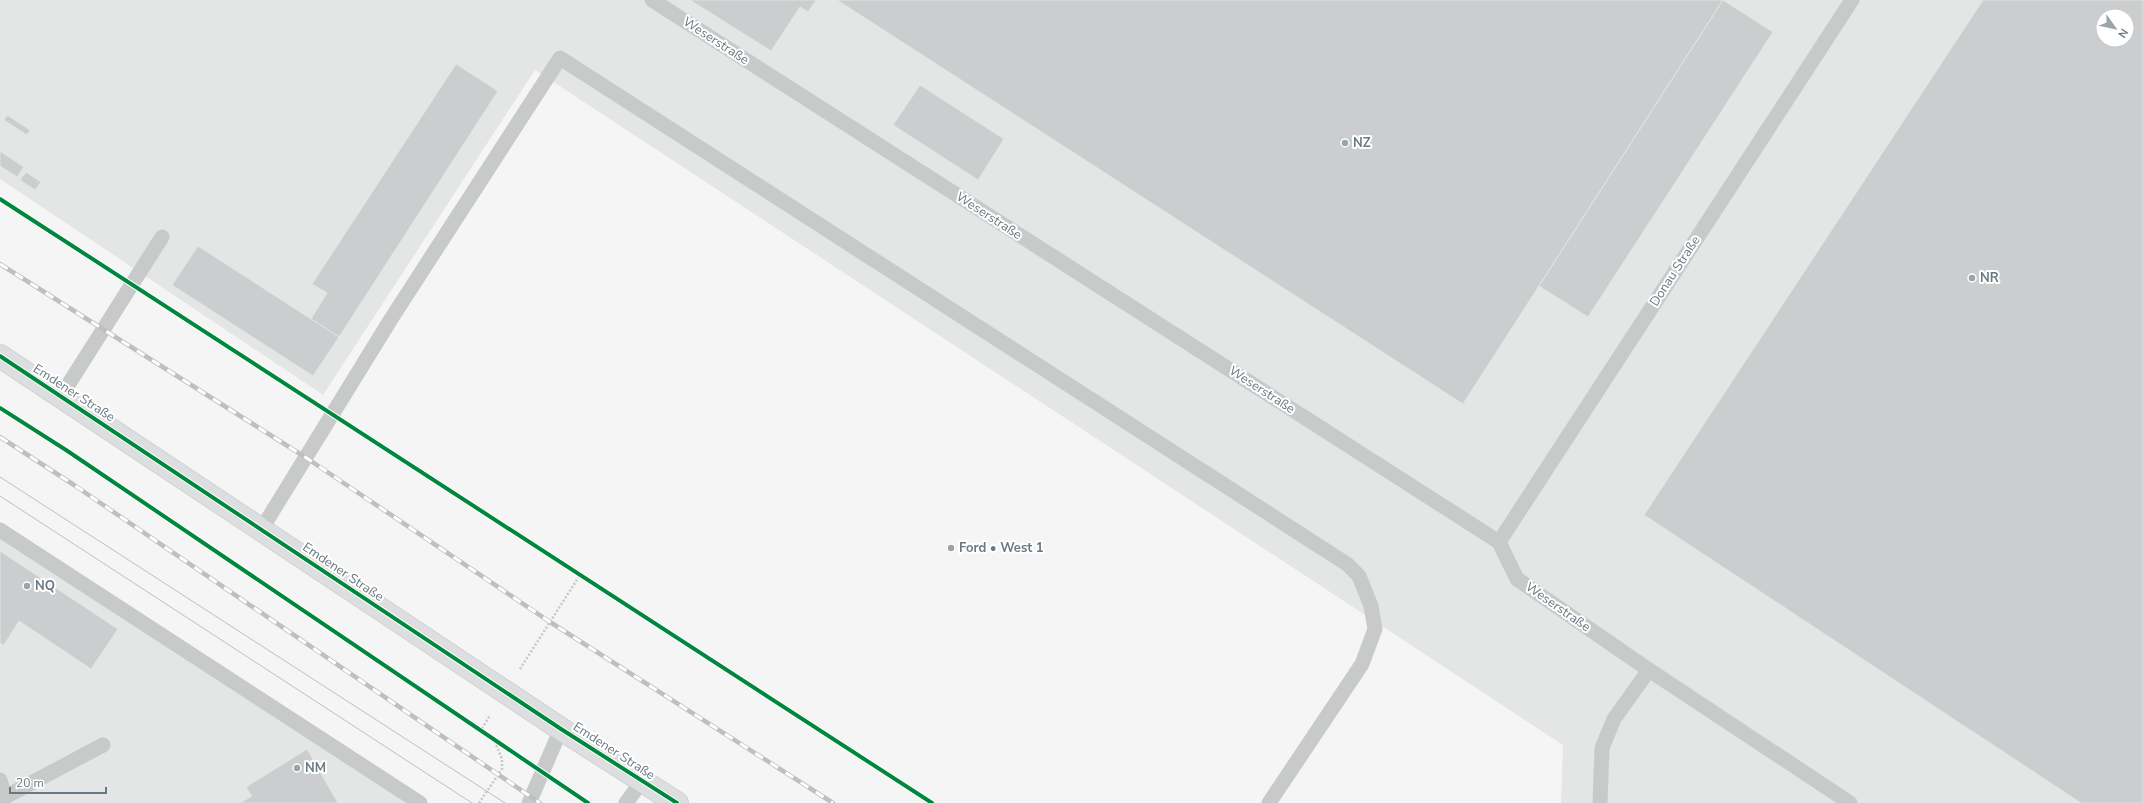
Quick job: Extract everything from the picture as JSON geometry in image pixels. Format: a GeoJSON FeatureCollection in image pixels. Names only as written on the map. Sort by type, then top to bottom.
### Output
{"type":"FeatureCollection","features":[{"type":"Feature","properties":{"kind":"street","name":"Emdener Straße"},"geometry":{"type":"LineString","coordinates":[[0,356],[561,729],[677,803]]}},
{"type":"Feature","properties":{"kind":"lane","name":"Weserstraße"},"geometry":{"type":"LineString","coordinates":[[652,0],[1499,542],[1517,579],[1649,670],[1850,803]]}},
{"type":"Feature","properties":{"kind":"lane","name":"Donau Straße"},"geometry":{"type":"LineString","coordinates":[[1499,542],[1852,0]]}},
{"type":"Feature","properties":{"kind":"lane"},"geometry":{"type":"LineString","coordinates":[[261,530],[391,319],[560,58],[1347,564],[1359,576],[1371,606],[1375,629],[1362,664],[1269,803]]}},
{"type":"Feature","properties":{"kind":"lane"},"geometry":{"type":"LineString","coordinates":[[62,396],[162,237]]}},
{"type":"Feature","properties":{"kind":"lane"},"geometry":{"type":"LineString","coordinates":[[0,530],[420,803]]}},
{"type":"Feature","properties":{"kind":"lane"},"geometry":{"type":"LineString","coordinates":[[1600,803],[1602,748],[1614,719],[1649,670]]}},
{"type":"Feature","properties":{"kind":"lane"},"geometry":{"type":"LineString","coordinates":[[529,803],[561,729]]}},
{"type":"Feature","properties":{"kind":"lane"},"geometry":{"type":"LineString","coordinates":[[0,780],[2,798],[103,745]]}},
{"type":"Feature","properties":{"kind":"lane"},"geometry":{"type":"LineString","coordinates":[[626,803],[642,781]]}},
{"type":"Feature","properties":{"kind":"path"},"geometry":{"type":"LineString","coordinates":[[480,732],[580,575]]}},
{"type":"Feature","properties":{"kind":"path"},"geometry":{"type":"LineString","coordinates":[[479,803],[502,769],[502,759],[495,742]]}},
{"type":"Feature","properties":{"kind":"shaded area"},"geometry":{"type":"Polygon","coordinates":[[[0,0],[2143,0],[2143,803],[1561,803],[1563,745],[535,70],[323,395],[0,179],[0,0]]]}},
{"type":"Feature","properties":{"kind":"shaded area"},"geometry":{"type":"Polygon","coordinates":[[[0,537],[420,803],[0,803],[0,537]]]}},
{"type":"Feature","properties":{"kind":"building"},"geometry":{"type":"Polygon","coordinates":[[[690,0],[816,0],[808,12],[800,7],[771,51],[690,0]]]}},
{"type":"Feature","properties":{"kind":"building","name":"NZ"},"geometry":{"type":"Polygon","coordinates":[[[837,0],[1723,0],[1463,404],[837,0]]]}},
{"type":"Feature","properties":{"kind":"building"},"geometry":{"type":"Polygon","coordinates":[[[1723,0],[1773,32],[1588,317],[1539,286],[1723,0]]]}},
{"type":"Feature","properties":{"kind":"building","name":"NR"},"geometry":{"type":"Polygon","coordinates":[[[1983,0],[2143,0],[2143,803],[2081,803],[1644,515],[1983,0]]]}},
{"type":"Feature","properties":{"kind":"building"},"geometry":{"type":"Polygon","coordinates":[[[456,64],[498,91],[339,337],[311,319],[327,293],[312,284],[456,64]]]}},
{"type":"Feature","properties":{"kind":"building"},"geometry":{"type":"Polygon","coordinates":[[[920,85],[1004,139],[978,180],[893,125],[920,85]]]}},
{"type":"Feature","properties":{"kind":"building"},"geometry":{"type":"Polygon","coordinates":[[[7,115],[30,130],[27,135],[4,120],[7,115]]]}},
{"type":"Feature","properties":{"kind":"building"},"geometry":{"type":"Polygon","coordinates":[[[0,151],[24,167],[17,177],[0,166],[0,151]]]}},
{"type":"Feature","properties":{"kind":"building"},"geometry":{"type":"Polygon","coordinates":[[[26,172],[41,182],[35,190],[20,180],[26,172]]]}},
{"type":"Feature","properties":{"kind":"building"},"geometry":{"type":"Polygon","coordinates":[[[198,246],[339,337],[313,376],[172,285],[198,246]]]}},
{"type":"Feature","properties":{"kind":"building","name":"NQ"},"geometry":{"type":"Polygon","coordinates":[[[0,551],[118,629],[91,669],[19,621],[4,645],[0,643],[0,551]]]}},
{"type":"Feature","properties":{"kind":"building","name":"NM"},"geometry":{"type":"Polygon","coordinates":[[[307,749],[338,803],[240,803],[252,796],[246,787],[307,749]]]}},
{"type":"Feature","properties":{"kind":"tram line"},"geometry":{"type":"LineString","coordinates":[[0,477],[505,803]]}},
{"type":"Feature","properties":{"kind":"tram line"},"geometry":{"type":"LineString","coordinates":[[0,496],[472,803]]}},
{"type":"Feature","properties":{"kind":"railway"},"geometry":{"type":"LineString","coordinates":[[0,264],[305,457],[550,622],[833,803]]}},
{"type":"Feature","properties":{"kind":"railway"},"geometry":{"type":"LineString","coordinates":[[0,437],[74,485],[540,803]]}},
{"type":"Feature","properties":{"kind":"cycle path"},"geometry":{"type":"LineString","coordinates":[[0,199],[932,803]]}},
{"type":"Feature","properties":{"kind":"cycle path"},"geometry":{"type":"LineString","coordinates":[[0,356],[561,729],[677,803]]}},
{"type":"Feature","properties":{"kind":"cycle path"},"geometry":{"type":"LineString","coordinates":[[0,408],[66,450],[588,803]]}},
{"type":"Feature","properties":{"kind":"place","name":"NZ"},"geometry":{"type":"Point","coordinates":[1345,143]}},
{"type":"Feature","properties":{"kind":"place","name":"NR"},"geometry":{"type":"Point","coordinates":[1972,278]}},
{"type":"Feature","properties":{"kind":"place","name":"Ford • West 1"},"geometry":{"type":"Point","coordinates":[951,548]}},
{"type":"Feature","properties":{"kind":"place","name":"NQ"},"geometry":{"type":"Point","coordinates":[27,586]}},
{"type":"Feature","properties":{"kind":"place","name":"NM"},"geometry":{"type":"Point","coordinates":[297,768]}}]}
